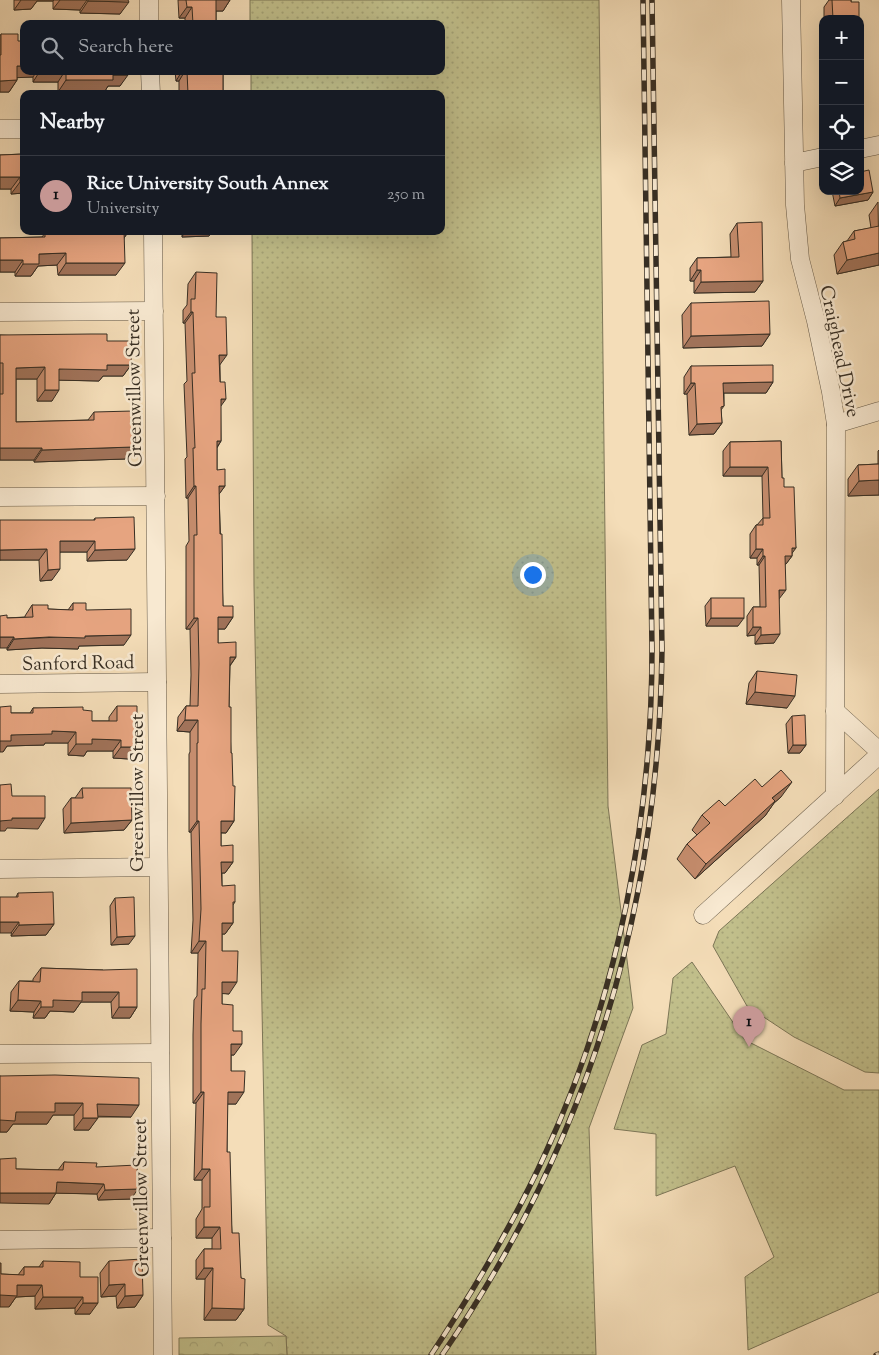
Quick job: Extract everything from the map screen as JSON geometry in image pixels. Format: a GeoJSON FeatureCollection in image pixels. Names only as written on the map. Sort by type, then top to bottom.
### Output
{"type":"FeatureCollection","features":[{"type":"Feature","properties":{"kind":"street"},"geometry":{"type":"LineString","coordinates":[[149,0],[149,20]]}},
{"type":"Feature","properties":{"kind":"street","name":"Craighead Drive"},"geometry":{"type":"LineString","coordinates":[[791,0],[795,204],[800,259],[832,392],[836,424],[835,796]]}},
{"type":"Feature","properties":{"kind":"street"},"geometry":{"type":"LineString","coordinates":[[150,75],[151,90]]}},
{"type":"Feature","properties":{"kind":"street"},"geometry":{"type":"LineString","coordinates":[[0,129],[20,129]]}},
{"type":"Feature","properties":{"kind":"street"},"geometry":{"type":"LineString","coordinates":[[864,148],[879,146]]}},
{"type":"Feature","properties":{"kind":"street"},"geometry":{"type":"LineString","coordinates":[[794,163],[819,158]]}},
{"type":"Feature","properties":{"kind":"street","name":"Greenwillow Street"},"geometry":{"type":"LineString","coordinates":[[153,235],[163,1355]]}},
{"type":"Feature","properties":{"kind":"street"},"geometry":{"type":"LineString","coordinates":[[0,312],[154,311]]}},
{"type":"Feature","properties":{"kind":"street"},"geometry":{"type":"LineString","coordinates":[[836,424],[879,411]]}},
{"type":"Feature","properties":{"kind":"street"},"geometry":{"type":"LineString","coordinates":[[0,497],[156,496]]}},
{"type":"Feature","properties":{"kind":"street","name":"Sanford Road"},"geometry":{"type":"LineString","coordinates":[[0,684],[157,682]]}},
{"type":"Feature","properties":{"kind":"street"},"geometry":{"type":"LineString","coordinates":[[703,915],[835,796],[879,753],[835,711]]}},
{"type":"Feature","properties":{"kind":"street"},"geometry":{"type":"LineString","coordinates":[[0,869],[158,867]]}},
{"type":"Feature","properties":{"kind":"street"},"geometry":{"type":"LineString","coordinates":[[0,1054],[160,1053]]}},
{"type":"Feature","properties":{"kind":"street"},"geometry":{"type":"LineString","coordinates":[[0,1240],[162,1238]]}},
{"type":"Feature","properties":{"kind":"green space"},"geometry":{"type":"Polygon","coordinates":[[[250,0],[599,0],[608,806],[633,1008],[589,1128],[596,1355],[287,1355],[286,1336],[268,1325],[254,586],[252,235],[445,235],[445,90],[251,90],[251,75],[445,75],[445,20],[250,20],[250,0]]]}},
{"type":"Feature","properties":{"kind":"green space"},"geometry":{"type":"Polygon","coordinates":[[[879,789],[879,1073],[865,1072],[794,1037],[747,1006],[713,946],[719,931],[879,789]]]}},
{"type":"Feature","properties":{"kind":"green space"},"geometry":{"type":"Polygon","coordinates":[[[692,962],[745,1040],[844,1090],[879,1090],[879,1292],[748,1350],[745,1277],[774,1257],[735,1166],[656,1196],[656,1134],[614,1129],[642,1045],[666,1034],[673,978],[692,962]]]}},
{"type":"Feature","properties":{"kind":"green space"},"geometry":{"type":"Polygon","coordinates":[[[286,1336],[287,1355],[179,1355],[179,1338],[286,1336]]]}},
{"type":"Feature","properties":{"kind":"building"},"geometry":{"type":"Polygon","coordinates":[[[128,0],[129,2],[88,1],[128,0]]]}},
{"type":"Feature","properties":{"kind":"building"},"geometry":{"type":"Polygon","coordinates":[[[186,0],[216,0],[216,20],[193,20],[192,7],[187,7],[186,0]]]}},
{"type":"Feature","properties":{"kind":"building"},"geometry":{"type":"Polygon","coordinates":[[[832,0],[859,2],[859,15],[833,15],[832,0]]]}},
{"type":"Feature","properties":{"kind":"building"},"geometry":{"type":"Polygon","coordinates":[[[1,34],[18,34],[18,41],[20,41],[20,66],[17,66],[17,80],[0,81],[1,34]]]}},
{"type":"Feature","properties":{"kind":"building"},"geometry":{"type":"Polygon","coordinates":[[[66,75],[113,75],[113,80],[66,80],[66,75]]]}},
{"type":"Feature","properties":{"kind":"building"},"geometry":{"type":"Polygon","coordinates":[[[187,75],[223,75],[223,90],[188,90],[187,75]]]}},
{"type":"Feature","properties":{"kind":"building"},"geometry":{"type":"Polygon","coordinates":[[[20,154],[20,177],[0,177],[0,155],[20,154]]]}},
{"type":"Feature","properties":{"kind":"building"},"geometry":{"type":"Polygon","coordinates":[[[869,170],[873,192],[864,194],[864,171],[869,170]]]}},
{"type":"Feature","properties":{"kind":"building"},"geometry":{"type":"Polygon","coordinates":[[[840,195],[856,195],[840,198],[840,195]]]}},
{"type":"Feature","properties":{"kind":"building"},"geometry":{"type":"Polygon","coordinates":[[[762,222],[763,281],[701,282],[701,270],[697,270],[697,258],[739,257],[737,223],[762,222]]]}},
{"type":"Feature","properties":{"kind":"building"},"geometry":{"type":"Polygon","coordinates":[[[879,226],[879,253],[847,260],[843,242],[855,239],[854,231],[879,226]]]}},
{"type":"Feature","properties":{"kind":"building"},"geometry":{"type":"Polygon","coordinates":[[[45,235],[124,235],[125,263],[66,263],[66,253],[39,254],[39,264],[23,264],[23,260],[0,260],[0,238],[45,237],[45,235]]]}},
{"type":"Feature","properties":{"kind":"building"},"geometry":{"type":"Polygon","coordinates":[[[196,272],[217,273],[216,317],[226,317],[227,355],[219,355],[220,382],[225,382],[226,399],[221,399],[221,441],[217,441],[217,470],[225,469],[225,486],[219,486],[223,606],[233,606],[233,617],[218,617],[218,643],[236,642],[236,657],[230,657],[229,707],[231,707],[233,786],[235,786],[234,821],[221,821],[221,846],[233,845],[233,862],[221,862],[222,886],[235,885],[235,902],[233,902],[233,923],[222,923],[222,951],[238,951],[237,982],[222,982],[222,1004],[233,1005],[233,1031],[242,1031],[242,1044],[231,1044],[231,1071],[245,1071],[244,1092],[228,1092],[227,1152],[230,1152],[232,1233],[239,1233],[241,1278],[245,1279],[244,1309],[212,1308],[213,1268],[204,1268],[204,1249],[221,1249],[220,1227],[204,1227],[204,1207],[210,1207],[210,1169],[202,1169],[204,1092],[201,1092],[201,1024],[202,989],[205,989],[206,941],[199,941],[201,909],[199,821],[197,821],[198,720],[185,720],[186,706],[198,706],[198,618],[194,618],[194,535],[197,535],[192,373],[195,373],[193,312],[191,312],[191,299],[195,299],[196,272]]]}},
{"type":"Feature","properties":{"kind":"building"},"geometry":{"type":"Polygon","coordinates":[[[769,301],[770,334],[691,336],[691,303],[769,301]]]}},
{"type":"Feature","properties":{"kind":"building"},"geometry":{"type":"Polygon","coordinates":[[[107,334],[107,341],[132,341],[131,365],[107,365],[107,370],[59,369],[59,390],[45,390],[45,367],[16,368],[16,422],[94,420],[94,412],[133,411],[133,447],[42,450],[42,448],[0,448],[0,394],[3,394],[3,363],[0,363],[0,335],[107,334]]]}},
{"type":"Feature","properties":{"kind":"building"},"geometry":{"type":"Polygon","coordinates":[[[773,365],[773,382],[723,383],[724,406],[721,407],[722,423],[697,424],[695,383],[691,383],[691,366],[773,365]]]}},
{"type":"Feature","properties":{"kind":"building"},"geometry":{"type":"Polygon","coordinates":[[[781,441],[784,487],[794,487],[796,548],[792,548],[792,556],[785,556],[786,590],[779,590],[780,634],[761,635],[761,627],[753,627],[753,607],[766,607],[765,556],[763,556],[763,549],[756,549],[756,525],[763,525],[763,518],[770,518],[768,467],[730,467],[730,442],[781,441]]]}},
{"type":"Feature","properties":{"kind":"building"},"geometry":{"type":"Polygon","coordinates":[[[879,464],[879,480],[859,481],[858,465],[879,464]]]}},
{"type":"Feature","properties":{"kind":"building"},"geometry":{"type":"Polygon","coordinates":[[[134,517],[135,549],[95,550],[95,541],[60,541],[60,569],[48,570],[47,549],[0,550],[0,520],[95,520],[95,518],[134,517]]]}},
{"type":"Feature","properties":{"kind":"building"},"geometry":{"type":"Polygon","coordinates":[[[711,598],[744,598],[744,618],[711,618],[711,598]]]}},
{"type":"Feature","properties":{"kind":"building"},"geometry":{"type":"Polygon","coordinates":[[[73,603],[86,603],[86,610],[131,609],[131,635],[85,636],[85,638],[49,637],[14,639],[14,637],[0,637],[0,616],[7,615],[7,618],[33,617],[32,605],[48,605],[48,609],[73,610],[73,603]]]}},
{"type":"Feature","properties":{"kind":"building"},"geometry":{"type":"Polygon","coordinates":[[[757,671],[797,675],[795,696],[755,692],[757,671]]]}},
{"type":"Feature","properties":{"kind":"building"},"geometry":{"type":"Polygon","coordinates":[[[11,706],[11,713],[33,713],[33,708],[83,707],[83,710],[92,711],[92,721],[117,721],[117,706],[137,706],[137,747],[121,747],[121,740],[92,739],[92,744],[76,744],[76,732],[52,731],[52,734],[11,735],[11,741],[0,741],[0,707],[11,706]]]}},
{"type":"Feature","properties":{"kind":"building"},"geometry":{"type":"Polygon","coordinates":[[[805,715],[806,745],[793,745],[792,716],[805,715]]]}},
{"type":"Feature","properties":{"kind":"building"},"geometry":{"type":"Polygon","coordinates":[[[781,770],[792,782],[772,798],[775,801],[706,864],[687,844],[710,823],[702,815],[719,800],[725,806],[755,779],[762,787],[781,770]]]}},
{"type":"Feature","properties":{"kind":"building"},"geometry":{"type":"Polygon","coordinates":[[[11,784],[12,796],[45,796],[45,818],[12,818],[12,820],[0,821],[0,785],[11,784]]]}},
{"type":"Feature","properties":{"kind":"building"},"geometry":{"type":"Polygon","coordinates":[[[82,788],[131,788],[132,820],[71,823],[71,798],[83,798],[82,788]]]}},
{"type":"Feature","properties":{"kind":"building"},"geometry":{"type":"Polygon","coordinates":[[[53,892],[54,924],[19,925],[19,922],[0,922],[0,897],[18,897],[18,893],[53,892]]]}},
{"type":"Feature","properties":{"kind":"building"},"geometry":{"type":"Polygon","coordinates":[[[134,897],[135,936],[117,937],[115,898],[134,897]]]}},
{"type":"Feature","properties":{"kind":"building"},"geometry":{"type":"Polygon","coordinates":[[[41,968],[137,969],[137,1007],[119,1007],[119,992],[82,992],[82,1001],[53,1000],[53,1007],[41,1007],[41,1001],[18,1000],[19,981],[40,982],[41,968]]]}},
{"type":"Feature","properties":{"kind":"building"},"geometry":{"type":"Polygon","coordinates":[[[55,1075],[139,1078],[139,1105],[97,1104],[98,1118],[83,1118],[83,1103],[55,1103],[55,1112],[16,1112],[15,1121],[0,1120],[0,1076],[55,1075]]]}},
{"type":"Feature","properties":{"kind":"building"},"geometry":{"type":"Polygon","coordinates":[[[16,1158],[16,1169],[63,1170],[64,1162],[97,1163],[96,1167],[137,1165],[138,1189],[105,1190],[104,1184],[57,1182],[56,1193],[0,1193],[0,1159],[16,1158]]]}},
{"type":"Feature","properties":{"kind":"building"},"geometry":{"type":"Polygon","coordinates":[[[142,1259],[143,1295],[125,1296],[125,1284],[109,1285],[109,1261],[142,1259]]]}},
{"type":"Feature","properties":{"kind":"building"},"geometry":{"type":"Polygon","coordinates":[[[43,1261],[80,1262],[80,1277],[98,1277],[98,1303],[83,1303],[83,1297],[43,1297],[42,1285],[17,1285],[17,1296],[0,1295],[0,1263],[1,1274],[24,1275],[24,1267],[43,1267],[43,1261]]]}},
{"type":"Feature","properties":{"kind":"railway"},"geometry":{"type":"LineString","coordinates":[[431,1355],[463,1306],[507,1230],[534,1178],[571,1092],[593,1031],[611,969],[626,906],[637,842],[646,778],[652,649],[643,0]]}},
{"type":"Feature","properties":{"kind":"railway"},"geometry":{"type":"LineString","coordinates":[[442,1355],[494,1274],[538,1191],[575,1106],[606,1019],[630,930],[647,838],[658,745],[662,649],[652,0]]}},
{"type":"Feature","properties":{"kind":"place","name":"Rice University South Annex"},"geometry":{"type":"Point","coordinates":[749,1047]}}]}
